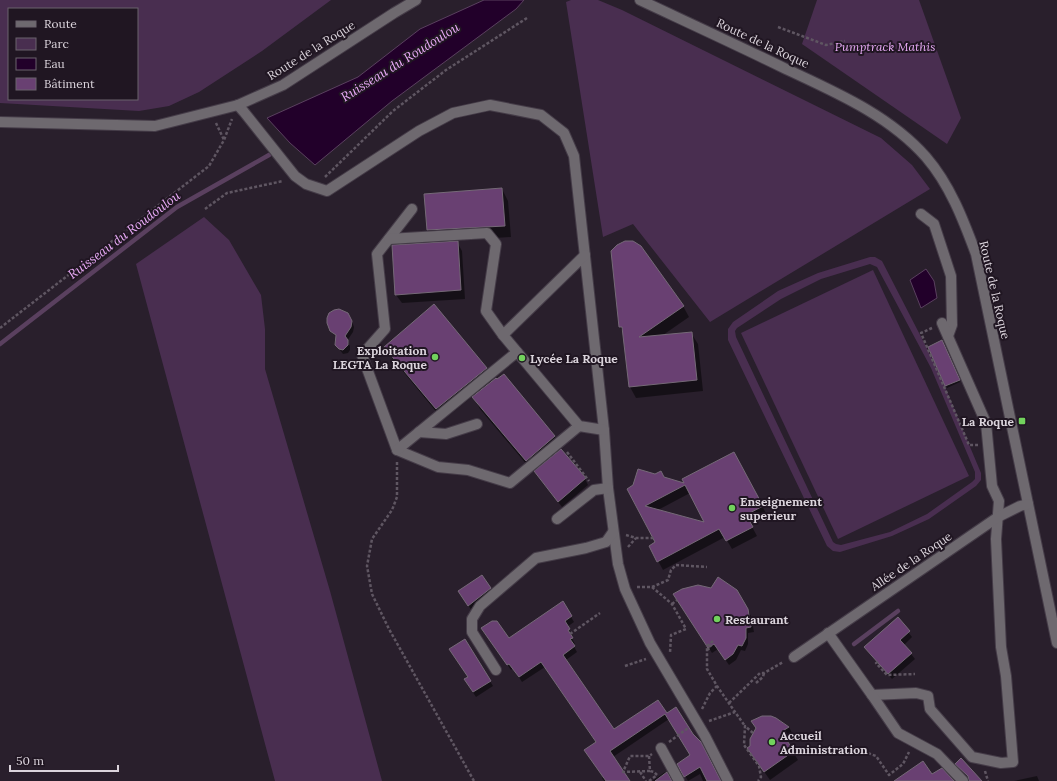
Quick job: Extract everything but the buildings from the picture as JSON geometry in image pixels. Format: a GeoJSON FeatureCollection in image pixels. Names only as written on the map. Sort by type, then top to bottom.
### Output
{"type":"FeatureCollection","features":[{"type":"Feature","properties":{"kind":"street","name":"Route de la Roque"},"geometry":{"type":"LineString","coordinates":[[0,122],[155,126],[238,105],[283,85],[416,0]]}},
{"type":"Feature","properties":{"kind":"street","name":"Route de la Roque"},"geometry":{"type":"LineString","coordinates":[[640,0],[854,101],[899,131],[926,157],[947,186],[963,218],[976,254],[1057,643]]}},
{"type":"Feature","properties":{"kind":"street"},"geometry":{"type":"LineString","coordinates":[[238,105],[295,176],[306,184],[327,191],[418,131],[453,113],[490,105],[541,115],[564,133],[574,156],[604,430],[608,488],[618,564],[625,589],[650,643],[705,736],[728,781]]}},
{"type":"Feature","properties":{"kind":"street"},"geometry":{"type":"LineString","coordinates":[[412,209],[377,254],[386,329],[362,355],[397,450],[438,467],[468,470],[510,483],[579,426]]}},
{"type":"Feature","properties":{"kind":"street"},"geometry":{"type":"LineString","coordinates":[[921,214],[934,224],[951,276],[952,324],[948,336]]}},
{"type":"Feature","properties":{"kind":"street"},"geometry":{"type":"LineString","coordinates":[[389,239],[487,233],[496,244],[486,311],[503,336],[579,426],[604,430]]}},
{"type":"Feature","properties":{"kind":"street"},"geometry":{"type":"LineString","coordinates":[[503,336],[585,255]]}},
{"type":"Feature","properties":{"kind":"street"},"geometry":{"type":"LineString","coordinates":[[872,694],[916,693],[928,696],[930,709],[972,756],[1001,763],[1013,762],[1006,676],[1001,647],[996,539],[999,501],[992,486],[986,423],[942,323]]}},
{"type":"Feature","properties":{"kind":"street"},"geometry":{"type":"LineString","coordinates":[[397,450],[517,352]]}},
{"type":"Feature","properties":{"kind":"street"},"geometry":{"type":"LineString","coordinates":[[419,432],[446,434],[477,424]]}},
{"type":"Feature","properties":{"kind":"street"},"geometry":{"type":"LineString","coordinates":[[557,519],[594,490],[608,488]]}},
{"type":"Feature","properties":{"kind":"street","name":"Allée de la Roque"},"geometry":{"type":"LineString","coordinates":[[794,657],[986,527],[998,517],[1020,506],[1028,504]]}},
{"type":"Feature","properties":{"kind":"street"},"geometry":{"type":"LineString","coordinates":[[496,670],[472,632],[472,619],[480,606],[536,558],[586,548],[606,542],[614,532]]}},
{"type":"Feature","properties":{"kind":"street"},"geometry":{"type":"LineString","coordinates":[[828,633],[898,733],[937,754],[963,781]]}},
{"type":"Feature","properties":{"kind":"street"},"geometry":{"type":"LineString","coordinates":[[661,748],[679,781]]}},
{"type":"Feature","properties":{"kind":"path"},"geometry":{"type":"LineString","coordinates":[[314,187],[393,111],[446,70],[527,18]]}},
{"type":"Feature","properties":{"kind":"path"},"geometry":{"type":"LineString","coordinates":[[778,27],[826,45],[845,41]]}},
{"type":"Feature","properties":{"kind":"path"},"geometry":{"type":"LineString","coordinates":[[0,328],[209,166],[224,140],[238,105]]}},
{"type":"Feature","properties":{"kind":"path"},"geometry":{"type":"LineString","coordinates":[[205,210],[227,193],[282,181],[295,176]]}},
{"type":"Feature","properties":{"kind":"path"},"geometry":{"type":"LineString","coordinates":[[942,323],[920,333],[969,445],[982,444]]}},
{"type":"Feature","properties":{"kind":"path"},"geometry":{"type":"LineString","coordinates":[[397,450],[397,497],[392,510],[372,539],[367,566],[372,594],[389,629],[474,781]]}},
{"type":"Feature","properties":{"kind":"path"},"geometry":{"type":"LineString","coordinates":[[566,451],[588,477]]}},
{"type":"Feature","properties":{"kind":"path"},"geometry":{"type":"LineString","coordinates":[[614,532],[636,538],[654,538]]}},
{"type":"Feature","properties":{"kind":"path"},"geometry":{"type":"LineString","coordinates":[[625,589],[637,586],[652,587],[668,580],[671,570],[676,565],[707,567]]}},
{"type":"Feature","properties":{"kind":"path"},"geometry":{"type":"LineString","coordinates":[[652,587],[672,604],[686,630],[671,635],[670,653],[663,665]]}},
{"type":"Feature","properties":{"kind":"path"},"geometry":{"type":"LineString","coordinates":[[672,604],[677,600]]}},
{"type":"Feature","properties":{"kind":"path"},"geometry":{"type":"LineString","coordinates":[[570,634],[600,613]]}},
{"type":"Feature","properties":{"kind":"path"},"geometry":{"type":"LineString","coordinates":[[713,641],[709,644],[711,647],[707,650],[707,669],[735,712],[753,734]]}},
{"type":"Feature","properties":{"kind":"path"},"geometry":{"type":"LineString","coordinates":[[626,666],[646,659]]}},
{"type":"Feature","properties":{"kind":"path"},"geometry":{"type":"LineString","coordinates":[[878,662],[876,663],[887,675],[915,674]]}},
{"type":"Feature","properties":{"kind":"path"},"geometry":{"type":"LineString","coordinates":[[729,703],[760,673],[764,673],[773,667]]}},
{"type":"Feature","properties":{"kind":"path"},"geometry":{"type":"LineString","coordinates":[[756,683],[764,673]]}},
{"type":"Feature","properties":{"kind":"path"},"geometry":{"type":"LineString","coordinates":[[707,700],[710,693],[717,686]]}},
{"type":"Feature","properties":{"kind":"path"},"geometry":{"type":"LineString","coordinates":[[720,718],[735,712]]}},
{"type":"Feature","properties":{"kind":"path"},"geometry":{"type":"LineString","coordinates":[[745,726],[744,745],[759,766],[761,777],[758,781]]}},
{"type":"Feature","properties":{"kind":"path"},"geometry":{"type":"LineString","coordinates":[[639,771],[647,781],[657,775],[650,771],[639,771],[623,772],[630,756],[649,756],[680,734]]}},
{"type":"Feature","properties":{"kind":"path"},"geometry":{"type":"LineString","coordinates":[[854,748],[876,756],[888,775],[903,764],[915,742]]}},
{"type":"Feature","properties":{"kind":"path"},"geometry":{"type":"LineString","coordinates":[[649,756],[650,771]]}},
{"type":"Feature","properties":{"kind":"green space"},"geometry":{"type":"Polygon","coordinates":[[[0,0],[331,0],[262,51],[199,92],[169,106],[139,111],[0,103],[0,0]]]}},
{"type":"Feature","properties":{"kind":"green space"},"geometry":{"type":"Polygon","coordinates":[[[571,0],[598,0],[622,10],[881,138],[912,165],[930,189],[710,322],[633,224],[603,237],[566,2],[571,0]]]}},
{"type":"Feature","properties":{"kind":"green space","name":"Pumptrack Mathis"},"geometry":{"type":"Polygon","coordinates":[[[817,0],[919,0],[961,118],[947,144],[802,44],[817,0]]]}},
{"type":"Feature","properties":{"kind":"green space"},"geometry":{"type":"Polygon","coordinates":[[[204,217],[229,240],[261,295],[265,329],[265,369],[330,591],[382,781],[275,781],[136,264],[204,217]]]}},
{"type":"Feature","properties":{"kind":"green space"},"geometry":{"type":"Polygon","coordinates":[[[870,257],[875,257],[882,261],[936,366],[981,473],[981,480],[976,486],[929,519],[892,536],[840,552],[833,551],[827,546],[728,340],[728,329],[733,322],[778,291],[818,273],[870,257]],[[870,264],[821,279],[781,299],[737,328],[735,331],[736,337],[833,542],[841,545],[890,532],[927,514],[975,479],[975,472],[931,368],[877,267],[870,264]]]}},
{"type":"Feature","properties":{"kind":"green space"},"geometry":{"type":"Polygon","coordinates":[[[873,270],[969,476],[838,539],[741,333],[873,270]]]}},
{"type":"Feature","properties":{"kind":"water"},"geometry":{"type":"Polygon","coordinates":[[[484,0],[524,0],[516,9],[392,101],[315,165],[290,143],[267,118],[358,77],[420,29],[484,0]]]}},
{"type":"Feature","properties":{"kind":"water"},"geometry":{"type":"Polygon","coordinates":[[[926,269],[934,281],[937,298],[921,308],[910,280],[926,269]]]}},
{"type":"Feature","properties":{"kind":"waterway","name":"Ruisseau du Roudoulou"},"geometry":{"type":"LineString","coordinates":[[0,344],[177,207],[269,155]]}},
{"type":"Feature","properties":{"kind":"waterway"},"geometry":{"type":"LineString","coordinates":[[854,644],[898,611]]}},
{"type":"Feature","properties":{"kind":"place","name":"Exploitation LEGTA La Roque"},"geometry":{"type":"Point","coordinates":[435,357]}},
{"type":"Feature","properties":{"kind":"place","name":"Lycée La Roque"},"geometry":{"type":"Point","coordinates":[522,358]}},
{"type":"Feature","properties":{"kind":"place","name":"La Roque"},"geometry":{"type":"Point","coordinates":[1022,421]}},
{"type":"Feature","properties":{"kind":"place","name":"Enseignement superieur"},"geometry":{"type":"Point","coordinates":[732,508]}},
{"type":"Feature","properties":{"kind":"place","name":"Restaurant"},"geometry":{"type":"Point","coordinates":[717,619]}},
{"type":"Feature","properties":{"kind":"place","name":"Accueil Administration"},"geometry":{"type":"Point","coordinates":[772,742]}}]}
